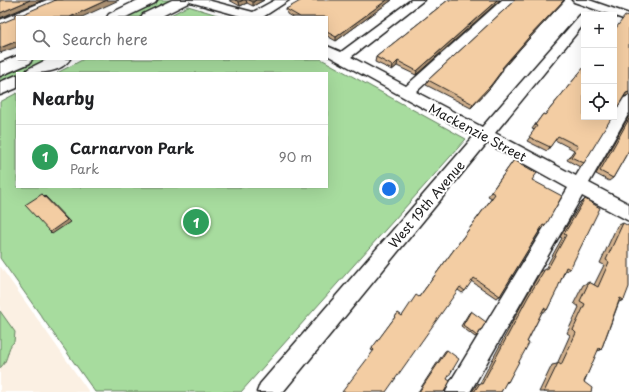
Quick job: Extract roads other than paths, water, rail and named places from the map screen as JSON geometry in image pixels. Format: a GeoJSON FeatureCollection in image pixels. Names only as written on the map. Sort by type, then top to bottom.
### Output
{"type":"FeatureCollection","features":[{"type":"Feature","properties":{"kind":"main road"},"geometry":{"type":"LineString","coordinates":[[116,16],[150,0]]}},
{"type":"Feature","properties":{"kind":"main road"},"geometry":{"type":"LineString","coordinates":[[150,16],[183,0]]}},
{"type":"Feature","properties":{"kind":"main road"},"geometry":{"type":"LineString","coordinates":[[0,70],[22,60]]}},
{"type":"Feature","properties":{"kind":"main road"},"geometry":{"type":"LineString","coordinates":[[36,72],[60,60]]}},
{"type":"Feature","properties":{"kind":"main road"},"geometry":{"type":"LineString","coordinates":[[0,90],[16,82]]}},
{"type":"Feature","properties":{"kind":"street"},"geometry":{"type":"LineString","coordinates":[[19,16],[56,0]]}},
{"type":"Feature","properties":{"kind":"street"},"geometry":{"type":"LineString","coordinates":[[194,0],[252,16]]}},
{"type":"Feature","properties":{"kind":"street"},"geometry":{"type":"LineString","coordinates":[[258,16],[283,0]]}},
{"type":"Feature","properties":{"kind":"street"},"geometry":{"type":"LineString","coordinates":[[342,58],[418,0]]}},
{"type":"Feature","properties":{"kind":"street"},"geometry":{"type":"LineString","coordinates":[[407,93],[509,0]]}},
{"type":"Feature","properties":{"kind":"street"},"geometry":{"type":"LineString","coordinates":[[578,0],[596,3],[629,18]]}},
{"type":"Feature","properties":{"kind":"street","name":"West 19th Avenue"},"geometry":{"type":"LineString","coordinates":[[588,12],[596,3]]}},
{"type":"Feature","properties":{"kind":"street"},"geometry":{"type":"LineString","coordinates":[[0,24],[16,17]]}},
{"type":"Feature","properties":{"kind":"street","name":"West 19th Avenue"},"geometry":{"type":"LineString","coordinates":[[268,392],[581,21]]}},
{"type":"Feature","properties":{"kind":"street","name":"Mackenzie Street"},"geometry":{"type":"LineString","coordinates":[[328,51],[629,213]]}},
{"type":"Feature","properties":{"kind":"street"},"geometry":{"type":"LineString","coordinates":[[456,392],[629,100]]}},
{"type":"Feature","properties":{"kind":"place","name":"Carnarvon Park"},"geometry":{"type":"Point","coordinates":[196,222]}}]}
